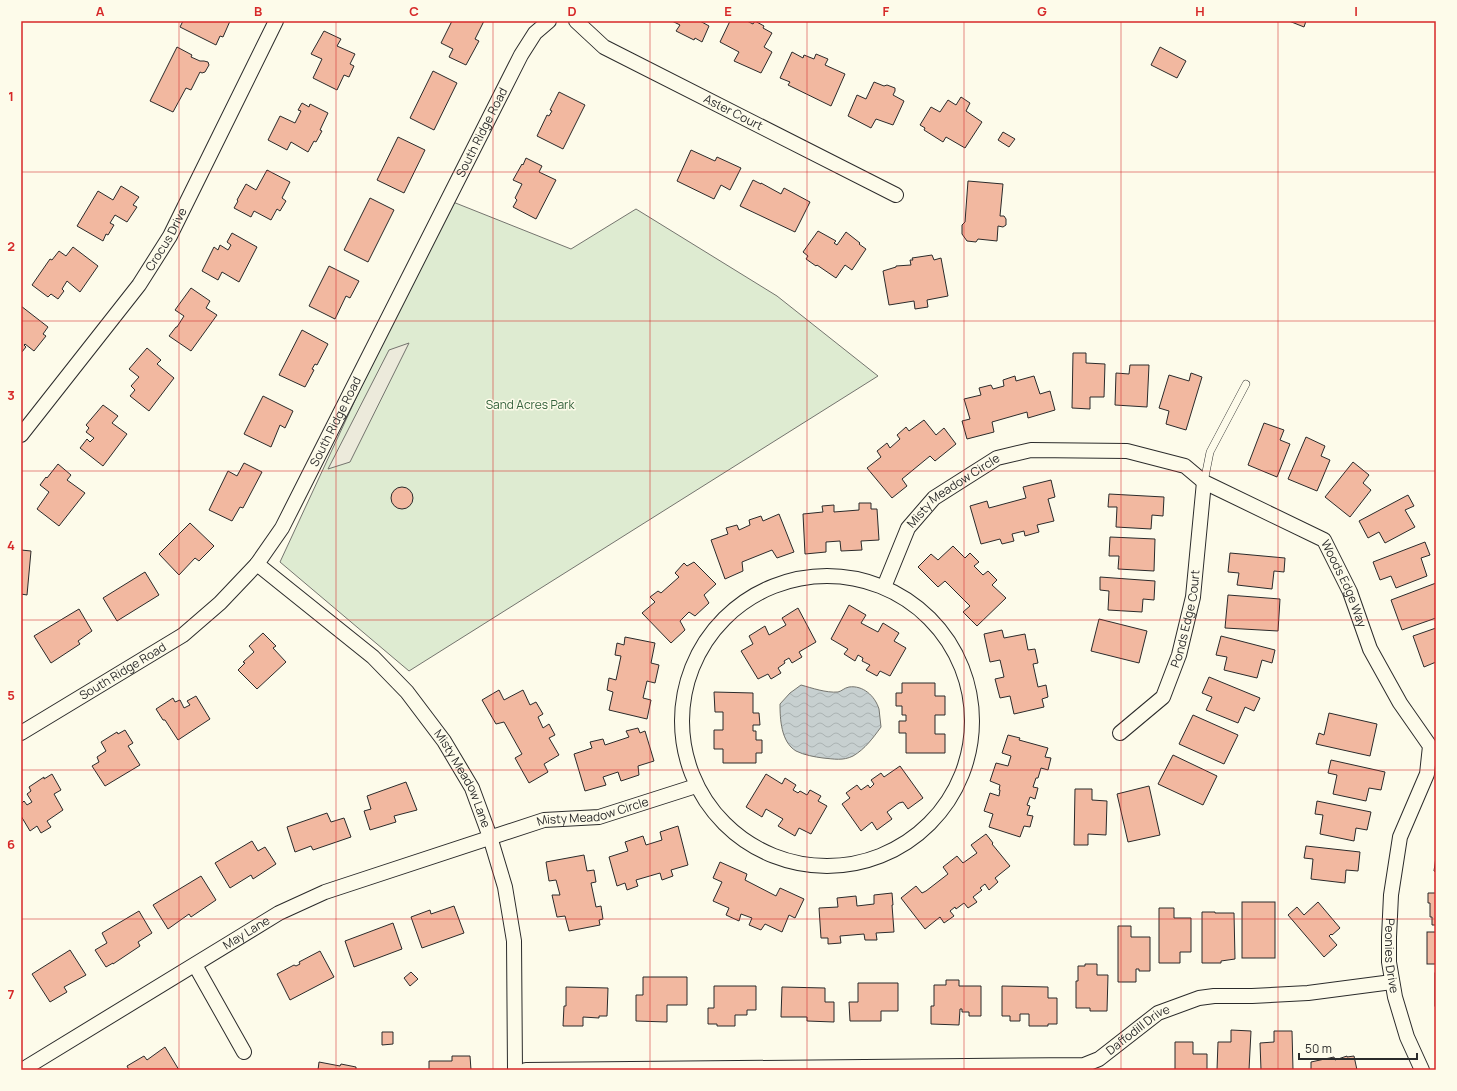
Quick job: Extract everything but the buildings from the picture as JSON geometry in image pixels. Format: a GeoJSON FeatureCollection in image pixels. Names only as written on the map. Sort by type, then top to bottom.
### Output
{"type":"FeatureCollection","features":[{"type":"Feature","properties":{"kind":"street","name":"Crocus Drive"},"geometry":{"type":"LineString","coordinates":[[21,435],[140,285],[170,236],[276,21]]}},
{"type":"Feature","properties":{"kind":"street","name":"South Ridge Road"},"geometry":{"type":"LineString","coordinates":[[23,728],[183,634],[220,603],[257,564],[282,528],[521,55],[535,33],[549,21]]}},
{"type":"Feature","properties":{"kind":"street","name":"Aster Court"},"geometry":{"type":"LineString","coordinates":[[576,21],[604,47],[896,194]]}},
{"type":"Feature","properties":{"kind":"street","name":"Misty Meadow Circle"},"geometry":{"type":"LineString","coordinates":[[884,587],[908,528],[934,498],[997,458],[1030,450],[1063,450]]}},
{"type":"Feature","properties":{"kind":"street","name":"Woods Edge Way"},"geometry":{"type":"LineString","coordinates":[[1063,450],[1127,451],[1184,466],[1204,482],[1324,540],[1350,592],[1370,649],[1400,703],[1430,746],[1427,774],[1400,837]]}},
{"type":"Feature","properties":{"kind":"street","name":"Ponds Edge Court"},"geometry":{"type":"LineString","coordinates":[[1120,733],[1163,697],[1178,655],[1193,597],[1204,482]]}},
{"type":"Feature","properties":{"kind":"street","name":"Misty Meadow Lane"},"geometry":{"type":"LineString","coordinates":[[257,564],[373,657],[407,692],[444,741],[472,788],[490,837],[505,887],[514,941],[515,1070]]}},
{"type":"Feature","properties":{"kind":"street"},"geometry":{"type":"LineString","coordinates":[[839,576],[884,587],[914,604],[944,633],[969,684],[973,731],[962,780],[932,823],[885,855],[830,867],[774,857],[731,831],[696,786],[683,745],[683,698],[699,651],[735,608],[782,582],[839,576]]}},
{"type":"Feature","properties":{"kind":"street","name":"Misty Meadow Circle"},"geometry":{"type":"LineString","coordinates":[[490,837],[544,820],[599,817],[696,786]]}},
{"type":"Feature","properties":{"kind":"street","name":"May Lane"},"geometry":{"type":"LineString","coordinates":[[22,1070],[279,913],[325,892],[490,837]]}},
{"type":"Feature","properties":{"kind":"street","name":"Peonies Drive"},"geometry":{"type":"LineString","coordinates":[[1400,837],[1391,894],[1388,962],[1395,997],[1407,1037],[1422,1070]]}},
{"type":"Feature","properties":{"kind":"street"},"geometry":{"type":"LineString","coordinates":[[194,965],[244,1052]]}},
{"type":"Feature","properties":{"kind":"street","name":"Daffodill Drive"},"geometry":{"type":"LineString","coordinates":[[526,1070],[1084,1065],[1099,1059],[1158,1013],[1199,998],[1214,996],[1252,996],[1308,993],[1392,982]]}},
{"type":"Feature","properties":{"kind":"lane"},"geometry":{"type":"LineString","coordinates":[[1204,482],[1210,452],[1246,384]]}},
{"type":"Feature","properties":{"kind":"green space","name":"Sand Acres Park"},"geometry":{"type":"Polygon","coordinates":[[[448,200],[571,249],[636,209],[777,296],[878,376],[409,671],[280,562],[448,200]]]}},
{"type":"Feature","properties":{"kind":"shaded area"},"geometry":{"type":"Polygon","coordinates":[[[409,343],[350,462],[328,469],[389,350],[409,343]]]}},
{"type":"Feature","properties":{"kind":"water"},"geometry":{"type":"Polygon","coordinates":[[[801,685],[829,692],[839,692],[849,687],[854,687],[868,692],[875,700],[879,709],[881,727],[865,747],[853,756],[846,759],[823,758],[806,755],[796,751],[787,742],[784,736],[780,716],[780,704],[790,693],[801,685]]]}}]}
